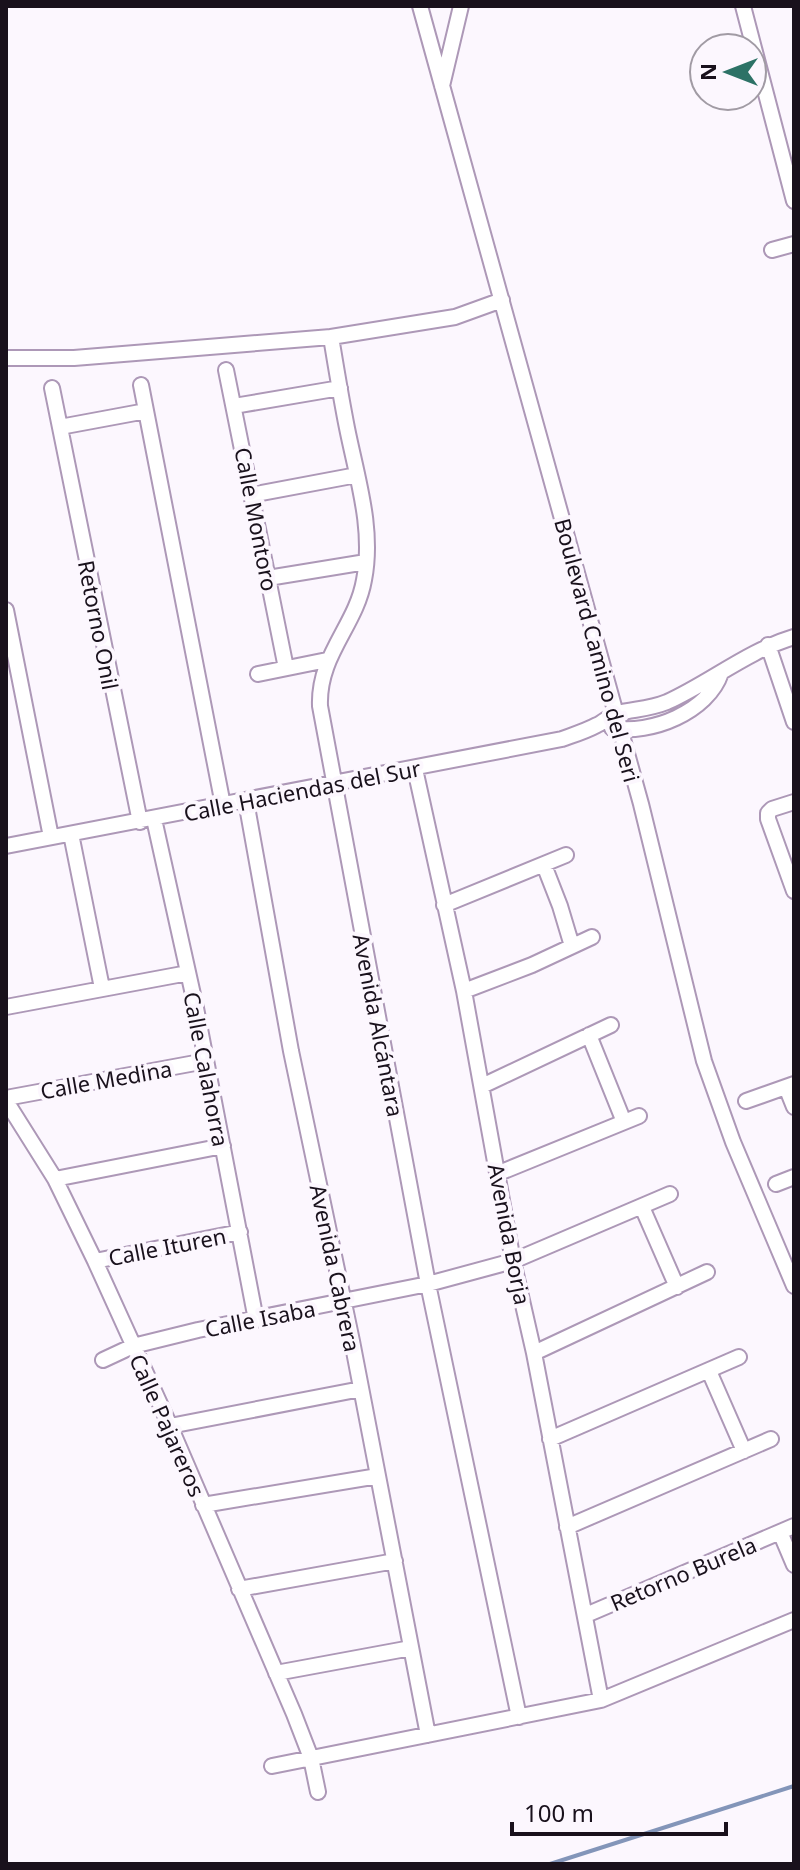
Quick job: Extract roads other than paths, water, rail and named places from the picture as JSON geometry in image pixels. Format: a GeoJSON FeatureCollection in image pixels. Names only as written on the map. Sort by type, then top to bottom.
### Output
{"type":"FeatureCollection","features":[{"type":"Feature","properties":{"kind":"street","name":"Boulevard Camino del Seri"},"geometry":{"type":"LineString","coordinates":[[420,6],[665,896],[704,1061],[733,1142],[794,1286]]}},
{"type":"Feature","properties":{"kind":"street"},"geometry":{"type":"LineString","coordinates":[[442,87],[461,6]]}},
{"type":"Feature","properties":{"kind":"street"},"geometry":{"type":"LineString","coordinates":[[743,6],[794,201]]}},
{"type":"Feature","properties":{"kind":"street"},"geometry":{"type":"LineString","coordinates":[[772,250],[794,244]]}},
{"type":"Feature","properties":{"kind":"street"},"geometry":{"type":"LineString","coordinates":[[6,358],[90,357],[331,337],[455,317],[502,300]]}},
{"type":"Feature","properties":{"kind":"street","name":"Avenida Alcántara"},"geometry":{"type":"LineString","coordinates":[[331,337],[365,511],[368,545],[360,594],[327,660],[319,686],[320,706],[428,1284],[519,1717]]}},
{"type":"Feature","properties":{"kind":"street","name":"Calle Montoro"},"geometry":{"type":"LineString","coordinates":[[226,370],[286,668]]}},
{"type":"Feature","properties":{"kind":"street"},"geometry":{"type":"LineString","coordinates":[[141,385],[223,805]]}},
{"type":"Feature","properties":{"kind":"street","name":"Retorno Onil"},"geometry":{"type":"LineString","coordinates":[[52,388],[147,820]]}},
{"type":"Feature","properties":{"kind":"street"},"geometry":{"type":"LineString","coordinates":[[234,406],[340,388]]}},
{"type":"Feature","properties":{"kind":"street"},"geometry":{"type":"LineString","coordinates":[[60,427],[146,411]]}},
{"type":"Feature","properties":{"kind":"street"},"geometry":{"type":"LineString","coordinates":[[251,495],[357,475]]}},
{"type":"Feature","properties":{"kind":"street"},"geometry":{"type":"LineString","coordinates":[[268,578],[366,562]]}},
{"type":"Feature","properties":{"kind":"street"},"geometry":{"type":"LineString","coordinates":[[6,610],[51,837]]}},
{"type":"Feature","properties":{"kind":"street","name":"Calle Haciendas del Sur"},"geometry":{"type":"LineString","coordinates":[[6,846],[562,739],[596,726],[615,713],[666,703],[768,645],[794,637]]}},
{"type":"Feature","properties":{"kind":"street"},"geometry":{"type":"LineString","coordinates":[[768,645],[794,722]]}},
{"type":"Feature","properties":{"kind":"street"},"geometry":{"type":"LineString","coordinates":[[258,674],[327,660]]}},
{"type":"Feature","properties":{"kind":"street","name":"Calle Haciendas del Sur"},"geometry":{"type":"LineString","coordinates":[[596,726],[620,730],[640,728],[678,716],[711,695],[721,673]]}},
{"type":"Feature","properties":{"kind":"street","name":"Avenida Borja"},"geometry":{"type":"LineString","coordinates":[[415,769],[464,991],[513,1261],[534,1353],[601,1700]]}},
{"type":"Feature","properties":{"kind":"street","name":"Avenida Cabrera"},"geometry":{"type":"LineString","coordinates":[[246,801],[291,1051],[344,1302],[428,1735]]}},
{"type":"Feature","properties":{"kind":"street"},"geometry":{"type":"LineString","coordinates":[[794,802],[772,809],[768,819],[794,891]]}},
{"type":"Feature","properties":{"kind":"street","name":"Calle Calahorra"},"geometry":{"type":"LineString","coordinates":[[147,820],[188,973],[256,1320]]}},
{"type":"Feature","properties":{"kind":"street"},"geometry":{"type":"LineString","coordinates":[[71,834],[102,988]]}},
{"type":"Feature","properties":{"kind":"street"},"geometry":{"type":"LineString","coordinates":[[444,905],[566,855]]}},
{"type":"Feature","properties":{"kind":"street"},"geometry":{"type":"LineString","coordinates":[[544,865],[572,946]]}},
{"type":"Feature","properties":{"kind":"street"},"geometry":{"type":"LineString","coordinates":[[464,991],[532,965],[592,937]]}},
{"type":"Feature","properties":{"kind":"street"},"geometry":{"type":"LineString","coordinates":[[6,1007],[188,973]]}},
{"type":"Feature","properties":{"kind":"street"},"geometry":{"type":"LineString","coordinates":[[482,1086],[611,1025]]}},
{"type":"Feature","properties":{"kind":"street"},"geometry":{"type":"LineString","coordinates":[[589,1035],[624,1122]]}},
{"type":"Feature","properties":{"kind":"street","name":"Calle Medina"},"geometry":{"type":"LineString","coordinates":[[6,1099],[206,1061]]}},
{"type":"Feature","properties":{"kind":"street"},"geometry":{"type":"LineString","coordinates":[[746,1101],[790,1086],[794,1107]]}},
{"type":"Feature","properties":{"kind":"street","name":"Calle Pajareros"},"geometry":{"type":"LineString","coordinates":[[6,1099],[55,1179],[170,1426],[311,1758],[318,1792]]}},
{"type":"Feature","properties":{"kind":"street"},"geometry":{"type":"LineString","coordinates":[[499,1173],[639,1116]]}},
{"type":"Feature","properties":{"kind":"street"},"geometry":{"type":"LineString","coordinates":[[55,1179],[223,1146]]}},
{"type":"Feature","properties":{"kind":"street"},"geometry":{"type":"LineString","coordinates":[[776,1184],[794,1177]]}},
{"type":"Feature","properties":{"kind":"street","name":"Calle Isaba"},"geometry":{"type":"LineString","coordinates":[[103,1360],[133,1346],[428,1284],[513,1261],[670,1194]]}},
{"type":"Feature","properties":{"kind":"street"},"geometry":{"type":"LineString","coordinates":[[642,1207],[677,1287]]}},
{"type":"Feature","properties":{"kind":"street","name":"Calle Ituren"},"geometry":{"type":"LineString","coordinates":[[95,1261],[240,1232]]}},
{"type":"Feature","properties":{"kind":"street"},"geometry":{"type":"LineString","coordinates":[[534,1353],[707,1272]]}},
{"type":"Feature","properties":{"kind":"street"},"geometry":{"type":"LineString","coordinates":[[550,1439],[739,1357]]}},
{"type":"Feature","properties":{"kind":"street"},"geometry":{"type":"LineString","coordinates":[[709,1371],[744,1451]]}},
{"type":"Feature","properties":{"kind":"street"},"geometry":{"type":"LineString","coordinates":[[170,1426],[361,1389]]}},
{"type":"Feature","properties":{"kind":"street"},"geometry":{"type":"LineString","coordinates":[[567,1527],[771,1439]]}},
{"type":"Feature","properties":{"kind":"street"},"geometry":{"type":"LineString","coordinates":[[203,1505],[378,1476]]}},
{"type":"Feature","properties":{"kind":"street","name":"Retorno Burela"},"geometry":{"type":"LineString","coordinates":[[586,1615],[787,1529],[794,1565]]}},
{"type":"Feature","properties":{"kind":"street"},"geometry":{"type":"LineString","coordinates":[[239,1589],[395,1561]]}},
{"type":"Feature","properties":{"kind":"street"},"geometry":{"type":"LineString","coordinates":[[272,1766],[601,1700],[794,1620]]}},
{"type":"Feature","properties":{"kind":"street"},"geometry":{"type":"LineString","coordinates":[[276,1673],[411,1648]]}},
{"type":"Feature","properties":{"kind":"waterway"},"geometry":{"type":"LineString","coordinates":[[550,1864],[794,1786]]}}]}
